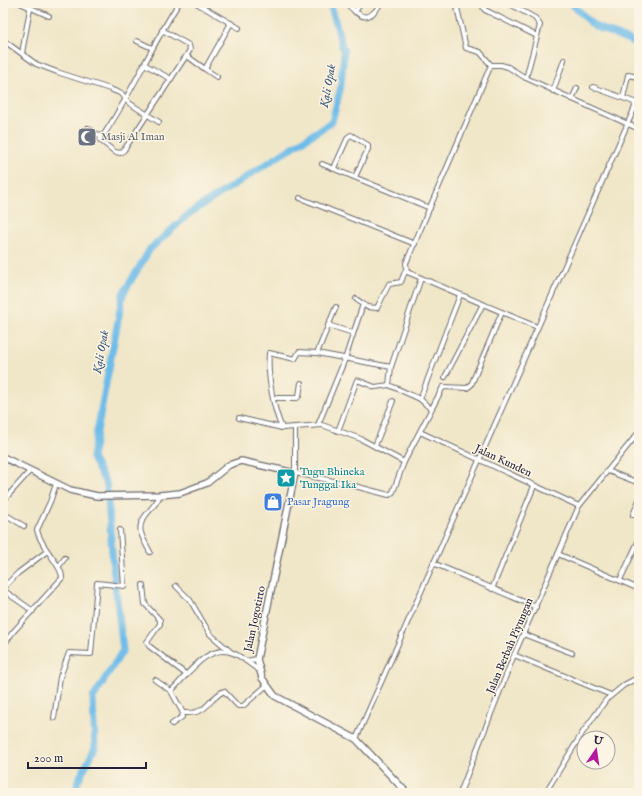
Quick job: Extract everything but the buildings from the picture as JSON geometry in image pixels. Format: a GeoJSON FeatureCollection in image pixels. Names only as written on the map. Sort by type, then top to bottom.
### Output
{"type":"FeatureCollection","features":[{"type":"Feature","properties":{"kind":"street"},"geometry":{"type":"LineString","coordinates":[[20,3],[30,9],[49,16]]}},
{"type":"Feature","properties":{"kind":"street"},"geometry":{"type":"LineString","coordinates":[[162,30],[188,45],[190,50],[121,153],[115,152],[100,141],[125,99],[162,30],[179,3]]}},
{"type":"Feature","properties":{"kind":"street"},"geometry":{"type":"LineString","coordinates":[[196,3],[239,28]]}},
{"type":"Feature","properties":{"kind":"street"},"geometry":{"type":"LineString","coordinates":[[346,3],[361,16],[369,17],[381,3]]}},
{"type":"Feature","properties":{"kind":"street"},"geometry":{"type":"LineString","coordinates":[[355,12],[361,3]]}},
{"type":"Feature","properties":{"kind":"street"},"geometry":{"type":"LineString","coordinates":[[456,3],[464,45],[469,50],[480,52],[491,65],[508,67],[526,78],[572,100],[639,128]]}},
{"type":"Feature","properties":{"kind":"street"},"geometry":{"type":"LineString","coordinates":[[485,3],[483,8],[485,10],[536,36]]}},
{"type":"Feature","properties":{"kind":"street"},"geometry":{"type":"LineString","coordinates":[[508,3],[539,22],[540,25],[526,78]]}},
{"type":"Feature","properties":{"kind":"street"},"geometry":{"type":"LineString","coordinates":[[22,53],[30,9]]}},
{"type":"Feature","properties":{"kind":"street"},"geometry":{"type":"LineString","coordinates":[[205,69],[231,23]]}},
{"type":"Feature","properties":{"kind":"street"},"geometry":{"type":"LineString","coordinates":[[3,40],[36,64],[110,89],[124,96],[129,103],[159,122]]}},
{"type":"Feature","properties":{"kind":"street"},"geometry":{"type":"LineString","coordinates":[[137,41],[152,48]]}},
{"type":"Feature","properties":{"kind":"street"},"geometry":{"type":"LineString","coordinates":[[187,56],[217,77]]}},
{"type":"Feature","properties":{"kind":"street"},"geometry":{"type":"LineString","coordinates":[[553,91],[564,60]]}},
{"type":"Feature","properties":{"kind":"street"},"geometry":{"type":"LineString","coordinates":[[144,64],[171,79]]}},
{"type":"Feature","properties":{"kind":"street"},"geometry":{"type":"LineString","coordinates":[[356,299],[367,307],[376,308],[389,284],[401,282],[415,244],[491,65]]}},
{"type":"Feature","properties":{"kind":"street"},"geometry":{"type":"LineString","coordinates":[[623,98],[628,75],[639,77]]}},
{"type":"Feature","properties":{"kind":"street"},"geometry":{"type":"LineString","coordinates":[[356,739],[536,327],[628,123],[635,104],[593,87]]}},
{"type":"Feature","properties":{"kind":"street"},"geometry":{"type":"LineString","coordinates":[[572,100],[577,88]]}},
{"type":"Feature","properties":{"kind":"street"},"geometry":{"type":"LineString","coordinates":[[88,128],[102,137]]}},
{"type":"Feature","properties":{"kind":"street"},"geometry":{"type":"LineString","coordinates":[[334,168],[348,137],[351,135],[368,145],[368,149],[355,177]]}},
{"type":"Feature","properties":{"kind":"street"},"geometry":{"type":"LineString","coordinates":[[322,164],[430,208]]}},
{"type":"Feature","properties":{"kind":"street"},"geometry":{"type":"LineString","coordinates":[[300,198],[415,244]]}},
{"type":"Feature","properties":{"kind":"street"},"geometry":{"type":"LineString","coordinates":[[406,269],[407,272],[536,327]]}},
{"type":"Feature","properties":{"kind":"street"},"geometry":{"type":"LineString","coordinates":[[389,385],[391,367],[421,278]]}},
{"type":"Feature","properties":{"kind":"street"},"geometry":{"type":"LineString","coordinates":[[420,399],[460,295]]}},
{"type":"Feature","properties":{"kind":"street"},"geometry":{"type":"LineString","coordinates":[[318,425],[345,359],[363,304]]}},
{"type":"Feature","properties":{"kind":"street"},"geometry":{"type":"LineString","coordinates":[[445,377],[483,304]]}},
{"type":"Feature","properties":{"kind":"street"},"geometry":{"type":"LineString","coordinates":[[317,353],[336,307]]}},
{"type":"Feature","properties":{"kind":"street"},"geometry":{"type":"LineString","coordinates":[[3,457],[56,484],[82,494],[97,496],[160,495],[180,493],[194,489],[217,476],[229,465],[241,461],[347,484],[389,495],[393,492],[404,462],[443,387],[468,388],[471,385],[502,312]]}},
{"type":"Feature","properties":{"kind":"street"},"geometry":{"type":"LineString","coordinates":[[328,325],[353,333]]}},
{"type":"Feature","properties":{"kind":"street"},"geometry":{"type":"LineString","coordinates":[[282,428],[273,398],[269,352],[295,359],[299,352],[317,353],[391,367]]}},
{"type":"Feature","properties":{"kind":"street"},"geometry":{"type":"LineString","coordinates":[[338,431],[356,380],[375,387],[389,385],[420,399],[431,409]]}},
{"type":"Feature","properties":{"kind":"street"},"geometry":{"type":"LineString","coordinates":[[273,398],[297,398],[299,396],[301,383]]}},
{"type":"Feature","properties":{"kind":"street"},"geometry":{"type":"LineString","coordinates":[[375,446],[393,401]]}},
{"type":"Feature","properties":{"kind":"street"},"geometry":{"type":"LineString","coordinates":[[239,418],[282,428],[318,425],[362,439],[404,462]]}},
{"type":"Feature","properties":{"kind":"street"},"geometry":{"type":"LineString","coordinates":[[295,428],[295,473]]}},
{"type":"Feature","properties":{"kind":"street","name":"Jalan Kunden"},"geometry":{"type":"LineString","coordinates":[[420,432],[579,506]]}},
{"type":"Feature","properties":{"kind":"street","name":"Jalan Berbah Piyungan"},"geometry":{"type":"LineString","coordinates":[[460,793],[514,655],[579,506],[639,432]]}},
{"type":"Feature","properties":{"kind":"street"},"geometry":{"type":"LineString","coordinates":[[3,501],[30,471]]}},
{"type":"Feature","properties":{"kind":"street"},"geometry":{"type":"LineString","coordinates":[[608,471],[639,483]]}},
{"type":"Feature","properties":{"kind":"street","name":"Jalan Jogotirto"},"geometry":{"type":"LineString","coordinates":[[295,473],[257,659],[259,670],[266,686],[275,696],[356,739],[407,793]]}},
{"type":"Feature","properties":{"kind":"street"},"geometry":{"type":"LineString","coordinates":[[3,646],[62,578],[62,573],[59,566],[46,552],[37,534],[37,526],[50,502],[56,484]]}},
{"type":"Feature","properties":{"kind":"street"},"geometry":{"type":"LineString","coordinates":[[492,589],[534,486]]}},
{"type":"Feature","properties":{"kind":"street"},"geometry":{"type":"LineString","coordinates":[[150,552],[140,533],[140,524],[142,518],[160,495]]}},
{"type":"Feature","properties":{"kind":"street"},"geometry":{"type":"LineString","coordinates":[[633,515],[639,500]]}},
{"type":"Feature","properties":{"kind":"street"},"geometry":{"type":"LineString","coordinates":[[3,513],[24,526]]}},
{"type":"Feature","properties":{"kind":"street"},"geometry":{"type":"LineString","coordinates":[[54,718],[60,677],[69,653],[91,654],[97,583],[124,586],[120,530]]}},
{"type":"Feature","properties":{"kind":"street"},"geometry":{"type":"LineString","coordinates":[[620,580],[639,540]]}},
{"type":"Feature","properties":{"kind":"street"},"geometry":{"type":"LineString","coordinates":[[33,611],[3,589],[18,573],[46,552]]}},
{"type":"Feature","properties":{"kind":"street"},"geometry":{"type":"LineString","coordinates":[[558,554],[639,589]]}},
{"type":"Feature","properties":{"kind":"street"},"geometry":{"type":"LineString","coordinates":[[59,566],[65,558]]}},
{"type":"Feature","properties":{"kind":"street"},"geometry":{"type":"LineString","coordinates":[[433,563],[536,607]]}},
{"type":"Feature","properties":{"kind":"street"},"geometry":{"type":"LineString","coordinates":[[143,585],[145,604],[160,620],[160,624],[147,642],[149,646],[187,675]]}},
{"type":"Feature","properties":{"kind":"street"},"geometry":{"type":"LineString","coordinates":[[176,586],[190,600],[210,634],[231,652],[259,670]]}},
{"type":"Feature","properties":{"kind":"street"},"geometry":{"type":"LineString","coordinates":[[523,634],[572,653]]}},
{"type":"Feature","properties":{"kind":"street"},"geometry":{"type":"LineString","coordinates":[[171,691],[209,655],[221,650],[231,652]]}},
{"type":"Feature","properties":{"kind":"street"},"geometry":{"type":"LineString","coordinates":[[514,655],[611,695]]}},
{"type":"Feature","properties":{"kind":"street"},"geometry":{"type":"LineString","coordinates":[[246,661],[257,659]]}},
{"type":"Feature","properties":{"kind":"street"},"geometry":{"type":"LineString","coordinates":[[545,793],[583,732],[611,695],[624,685],[639,677]]}},
{"type":"Feature","properties":{"kind":"street"},"geometry":{"type":"LineString","coordinates":[[155,680],[171,691],[183,713]]}},
{"type":"Feature","properties":{"kind":"street"},"geometry":{"type":"LineString","coordinates":[[183,713],[195,714],[201,712],[224,691],[238,706],[243,706],[266,686]]}},
{"type":"Feature","properties":{"kind":"street"},"geometry":{"type":"LineString","coordinates":[[172,724],[182,717],[183,713]]}},
{"type":"Feature","properties":{"kind":"waterway","name":"Kali Opak"},"geometry":{"type":"LineString","coordinates":[[79,793],[77,783],[95,748],[93,698],[123,650],[113,566],[107,485],[92,458],[123,294],[150,249],[190,213],[332,122],[341,86],[344,52],[330,3]]}},
{"type":"Feature","properties":{"kind":"waterway","name":"Kali Opak"},"geometry":{"type":"LineString","coordinates":[[571,3],[594,26],[639,44]]}},
{"type":"Feature","properties":{"kind":"place","name":"Masji Al Iman"},"geometry":{"type":"Point","coordinates":[87,137]}},
{"type":"Feature","properties":{"kind":"place","name":"Tugu Bhineka Tunggal Ika"},"geometry":{"type":"Point","coordinates":[286,478]}},
{"type":"Feature","properties":{"kind":"place","name":"Pasar Jragung"},"geometry":{"type":"Point","coordinates":[273,502]}}]}
